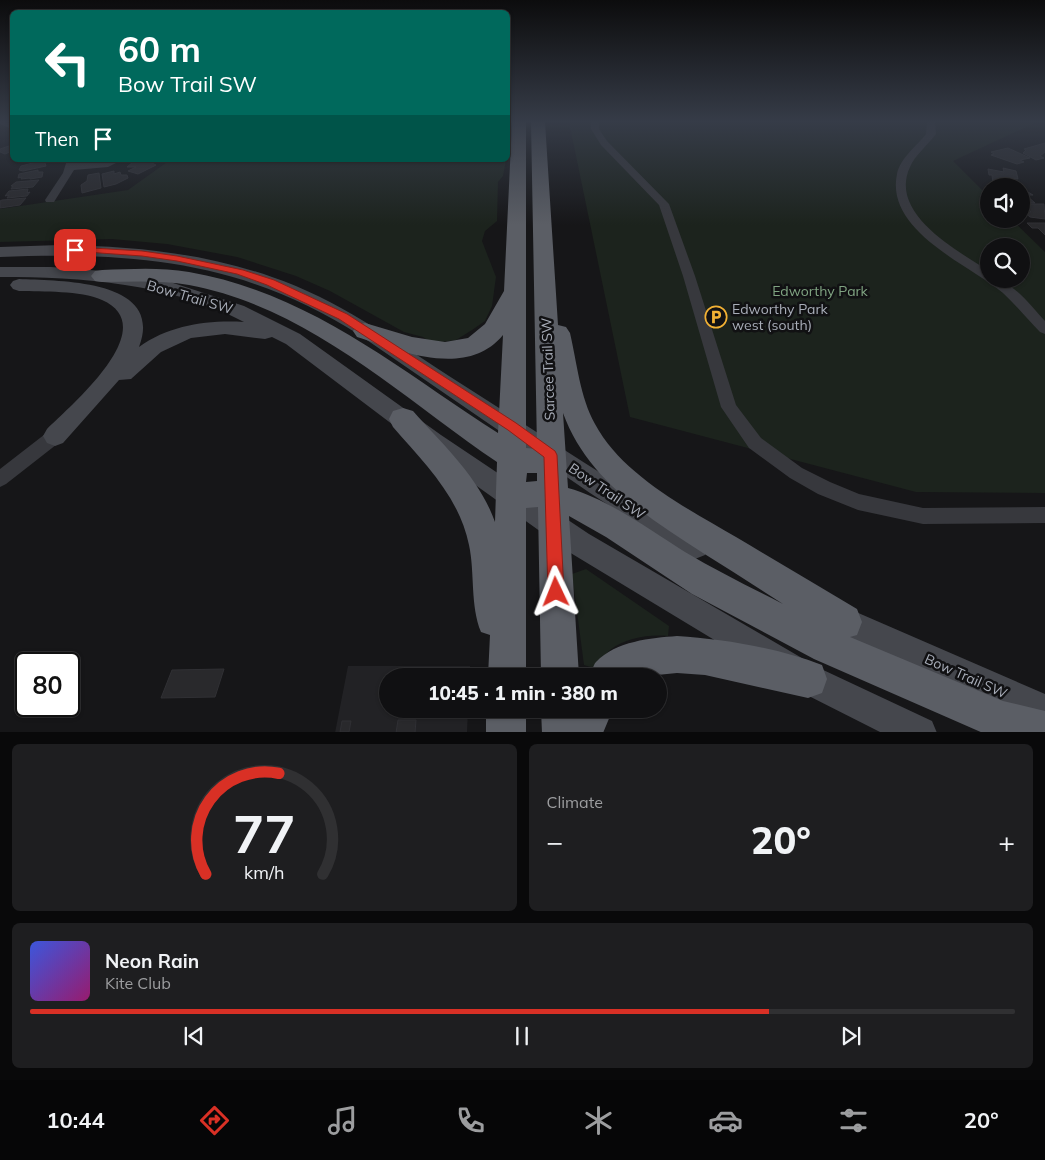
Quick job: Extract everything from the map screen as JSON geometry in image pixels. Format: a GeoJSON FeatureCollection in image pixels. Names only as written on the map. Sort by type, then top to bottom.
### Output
{"type":"FeatureCollection","features":[{"type":"Feature","properties":{"kind":"highway"},"geometry":{"type":"LineString","coordinates":[[507,668],[510,456],[518,156]]}},
{"type":"Feature","properties":{"kind":"highway","name":"Sarcee Trail SW"},"geometry":{"type":"LineString","coordinates":[[539,156],[560,668]]}},
{"type":"Feature","properties":{"kind":"highway"},"geometry":{"type":"LineString","coordinates":[[102,276],[161,276],[191,279],[225,287],[270,302],[300,315],[349,344],[510,456],[528,462],[541,462],[551,455]]}},
{"type":"Feature","properties":{"kind":"highway"},"geometry":{"type":"LineString","coordinates":[[365,331],[431,350],[468,346],[479,342],[490,334],[515,293]]}},
{"type":"Feature","properties":{"kind":"highway"},"geometry":{"type":"LineString","coordinates":[[545,296],[556,328],[579,418],[588,439],[608,463],[639,493],[660,508],[844,622]]}},
{"type":"Feature","properties":{"kind":"highway"},"geometry":{"type":"LineString","coordinates":[[403,419],[458,483],[471,503],[480,526],[486,545],[499,668]]}},
{"type":"Feature","properties":{"kind":"highway"},"geometry":{"type":"LineString","coordinates":[[510,496],[539,494],[553,511],[576,504],[617,527],[704,582],[827,646],[1004,721],[1045,732]]}},
{"type":"Feature","properties":{"kind":"highway"},"geometry":{"type":"LineString","coordinates":[[622,668],[644,657],[665,654],[712,658],[808,679]]}},
{"type":"Feature","properties":{"kind":"highway"},"geometry":{"type":"LineString","coordinates":[[506,718],[506,732]]}},
{"type":"Feature","properties":{"kind":"highway"},"geometry":{"type":"LineString","coordinates":[[561,718],[562,732]]}},
{"type":"Feature","properties":{"kind":"highway"},"geometry":{"type":"LineString","coordinates":[[583,732],[589,718]]}},
{"type":"Feature","properties":{"kind":"main road","name":"Bow Trail SW"},"geometry":{"type":"LineString","coordinates":[[0,252],[75,250],[142,254],[208,264],[240,272],[302,296],[343,316],[512,427],[551,455],[646,517],[723,564],[769,588],[1045,711]]}},
{"type":"Feature","properties":{"kind":"main road","name":"Bow Trail SW"},"geometry":{"type":"LineString","coordinates":[[0,272],[51,272],[102,276],[167,287],[237,310],[293,339],[510,496]]}},
{"type":"Feature","properties":{"kind":"main road"},"geometry":{"type":"LineString","coordinates":[[0,284],[43,286],[109,295],[124,302],[135,322],[129,348],[110,378],[55,436]]}},
{"type":"Feature","properties":{"kind":"main road"},"geometry":{"type":"LineString","coordinates":[[55,436],[91,409],[137,358],[159,343],[182,333],[215,326],[239,327],[293,339]]}},
{"type":"Feature","properties":{"kind":"main road"},"geometry":{"type":"LineString","coordinates":[[553,511],[579,543],[808,679],[920,732]]}},
{"type":"Feature","properties":{"kind":"street"},"geometry":{"type":"LineString","coordinates":[[617,156],[664,204],[689,276],[730,407],[755,443],[796,473],[824,488],[858,502],[923,516],[1045,516]]}},
{"type":"Feature","properties":{"kind":"street"},"geometry":{"type":"LineString","coordinates":[[912,156],[902,174],[902,190],[905,204],[918,224],[929,235],[980,271]]}},
{"type":"Feature","properties":{"kind":"street"},"geometry":{"type":"LineString","coordinates":[[50,200],[71,164],[108,164],[112,162]]}},
{"type":"Feature","properties":{"kind":"street"},"geometry":{"type":"LineString","coordinates":[[1004,288],[1045,329]]}},
{"type":"Feature","properties":{"kind":"street"},"geometry":{"type":"LineString","coordinates":[[0,479],[55,436]]}},
{"type":"Feature","properties":{"kind":"shaded area"},"geometry":{"type":"Polygon","coordinates":[[[348,666],[470,666],[470,668],[379,668],[379,718],[468,718],[467,732],[335,732],[348,666]]]}},
{"type":"Feature","properties":{"kind":"green space","name":"Edworthy Park"},"geometry":{"type":"Polygon","coordinates":[[[576,156],[963,156],[953,161],[980,188],[980,228],[1020,228],[1045,252],[1045,493],[916,492],[630,417],[576,156]]]}},
{"type":"Feature","properties":{"kind":"green space"},"geometry":{"type":"Polygon","coordinates":[[[167,162],[506,162],[503,176],[498,182],[497,221],[485,231],[482,241],[496,277],[492,306],[485,321],[456,340],[431,343],[423,337],[404,332],[330,291],[296,276],[237,257],[167,244],[112,239],[0,242],[0,209],[128,190],[167,162]]]}},
{"type":"Feature","properties":{"kind":"green space"},"geometry":{"type":"Polygon","coordinates":[[[586,569],[669,626],[668,636],[645,636],[623,642],[610,650],[594,668],[584,665],[572,574],[586,569]]]}},
{"type":"Feature","properties":{"kind":"building"},"geometry":{"type":"Polygon","coordinates":[[[994,156],[1026,156],[1030,158],[1020,160],[1024,162],[1017,164],[994,156]]]}},
{"type":"Feature","properties":{"kind":"building"},"geometry":{"type":"Polygon","coordinates":[[[1029,156],[1044,158],[1036,160],[1029,156]]]}},
{"type":"Feature","properties":{"kind":"building"},"geometry":{"type":"Polygon","coordinates":[[[45,162],[46,166],[23,171],[19,170],[21,166],[45,162]]]}},
{"type":"Feature","properties":{"kind":"building"},"geometry":{"type":"Polygon","coordinates":[[[133,162],[150,162],[156,165],[138,174],[128,171],[136,167],[127,167],[133,162]]]}},
{"type":"Feature","properties":{"kind":"building"},"geometry":{"type":"Polygon","coordinates":[[[1003,168],[1016,171],[1018,178],[992,178],[992,175],[989,175],[988,169],[1004,172],[1003,168]]]}},
{"type":"Feature","properties":{"kind":"building"},"geometry":{"type":"Polygon","coordinates":[[[38,170],[38,172],[43,172],[42,177],[18,178],[19,174],[38,170]]]}},
{"type":"Feature","properties":{"kind":"building"},"geometry":{"type":"Polygon","coordinates":[[[114,171],[114,174],[120,172],[121,175],[127,175],[128,178],[104,187],[102,174],[114,171]]]}},
{"type":"Feature","properties":{"kind":"building"},"geometry":{"type":"Polygon","coordinates":[[[99,173],[101,188],[82,193],[81,185],[87,181],[88,175],[99,173]]]}},
{"type":"Feature","properties":{"kind":"building"},"geometry":{"type":"Polygon","coordinates":[[[39,180],[33,187],[11,189],[13,186],[11,186],[16,182],[39,180]]]}},
{"type":"Feature","properties":{"kind":"building"},"geometry":{"type":"Polygon","coordinates":[[[28,189],[27,193],[30,192],[27,196],[7,198],[9,195],[5,196],[9,191],[28,189]]]}},
{"type":"Feature","properties":{"kind":"building"},"geometry":{"type":"Polygon","coordinates":[[[26,198],[20,205],[0,208],[0,201],[2,200],[26,198]]]}},
{"type":"Feature","properties":{"kind":"building"},"geometry":{"type":"Polygon","coordinates":[[[1030,204],[1044,204],[1045,219],[1030,217],[1030,204]]]}},
{"type":"Feature","properties":{"kind":"building"},"geometry":{"type":"Polygon","coordinates":[[[1030,223],[1045,223],[1045,235],[1038,228],[1032,228],[1030,223]]]}},
{"type":"Feature","properties":{"kind":"building"},"geometry":{"type":"Polygon","coordinates":[[[224,669],[215,697],[161,698],[172,670],[224,669]]]}},
{"type":"Feature","properties":{"kind":"building"},"geometry":{"type":"Polygon","coordinates":[[[398,720],[416,720],[415,732],[396,732],[398,720]]]}},
{"type":"Feature","properties":{"kind":"building"},"geometry":{"type":"Polygon","coordinates":[[[342,721],[351,721],[349,732],[340,732],[342,721]]]}},
{"type":"Feature","properties":{"kind":"place","name":"Edworthy Park west (south)"},"geometry":{"type":"Point","coordinates":[716,317]}},
{"type":"Feature","properties":{"kind":"route"},"geometry":{"type":"LineString","coordinates":[[75,250],[107,251],[177,258],[240,272],[271,283],[343,316],[512,427],[551,455],[556,592]]}}]}
